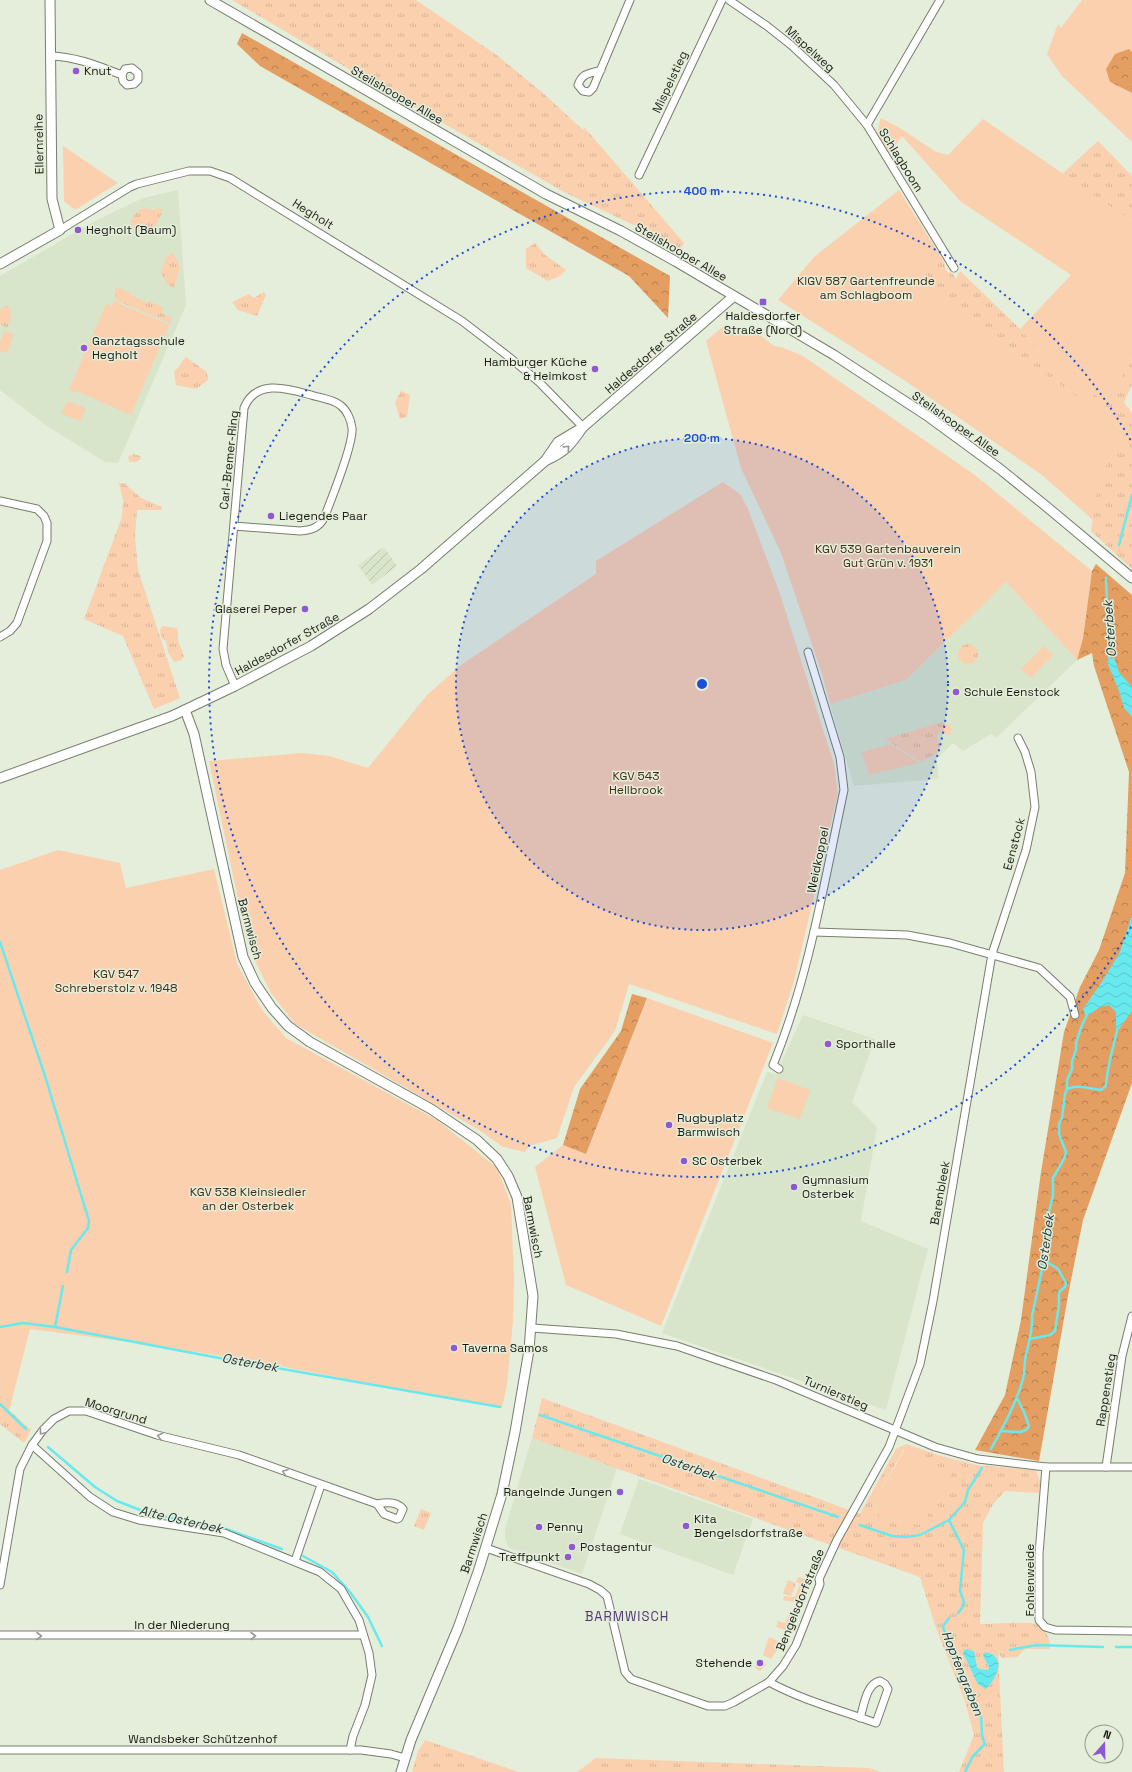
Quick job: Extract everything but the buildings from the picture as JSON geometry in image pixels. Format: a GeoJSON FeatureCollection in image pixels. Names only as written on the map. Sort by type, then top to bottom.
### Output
{"type":"FeatureCollection","features":[{"type":"Feature","properties":{"kind":"street","name":"Ellernreihe"},"geometry":{"type":"LineString","coordinates":[[50,0],[52,199],[60,230]]}},
{"type":"Feature","properties":{"kind":"street","name":"Steilshooper Allee"},"geometry":{"type":"LineString","coordinates":[[210,0],[546,194],[621,231],[834,355],[929,417],[1005,474],[1132,578]]}},
{"type":"Feature","properties":{"kind":"street"},"geometry":{"type":"LineString","coordinates":[[601,70],[630,0]]}},
{"type":"Feature","properties":{"kind":"street","name":"Mispelstieg"},"geometry":{"type":"LineString","coordinates":[[639,174],[722,0]]}},
{"type":"Feature","properties":{"kind":"street","name":"Mispelweg"},"geometry":{"type":"LineString","coordinates":[[728,0],[767,26],[807,59],[834,85],[867,125]]}},
{"type":"Feature","properties":{"kind":"street","name":"Schlagboom"},"geometry":{"type":"LineString","coordinates":[[940,0],[867,125],[954,268]]}},
{"type":"Feature","properties":{"kind":"street"},"geometry":{"type":"LineString","coordinates":[[51,56],[76,58],[122,74]]}},
{"type":"Feature","properties":{"kind":"street","name":"Hegholt"},"geometry":{"type":"LineString","coordinates":[[0,264],[60,230],[130,187],[189,171],[210,171],[230,178],[462,322],[509,357],[535,379],[583,427]]}},
{"type":"Feature","properties":{"kind":"street","name":"Haldesdorfer Straße"},"geometry":{"type":"LineString","coordinates":[[0,778],[125,734],[185,710],[236,686],[318,642],[374,605],[444,551],[544,461],[558,442],[583,427],[734,296]]}},
{"type":"Feature","properties":{"kind":"street","name":"Carl-Bremer-Ring"},"geometry":{"type":"LineString","coordinates":[[234,526],[300,531],[310,530],[320,525],[324,518],[351,441],[352,427],[347,412],[342,406],[331,400],[278,388],[269,388],[260,391],[250,399],[246,405],[243,414],[223,649],[226,665],[236,686]]}},
{"type":"Feature","properties":{"kind":"street"},"geometry":{"type":"LineString","coordinates":[[0,501],[37,509],[44,516],[47,523],[47,541],[18,623],[10,631],[0,637]]}},
{"type":"Feature","properties":{"kind":"street","name":"Weidkoppel"},"geometry":{"type":"LineString","coordinates":[[779,1069],[773,1065],[783,1041],[800,989],[814,932],[844,790],[840,757],[808,652]]}},
{"type":"Feature","properties":{"kind":"street","name":"Barmwisch"},"geometry":{"type":"LineString","coordinates":[[185,710],[194,734],[243,957],[255,983],[272,1008],[298,1034],[431,1109],[477,1140],[497,1159],[508,1176],[517,1197],[533,1296],[532,1328],[515,1432],[502,1494],[486,1548],[465,1610],[405,1758],[401,1772]]}},
{"type":"Feature","properties":{"kind":"street","name":"Eenstock"},"geometry":{"type":"LineString","coordinates":[[992,954],[1026,850],[1035,807],[1031,772],[1025,752],[1018,738]]}},
{"type":"Feature","properties":{"kind":"street"},"geometry":{"type":"LineString","coordinates":[[814,932],[907,935],[950,943],[1039,968],[1070,997],[1075,1015]]}},
{"type":"Feature","properties":{"kind":"street","name":"Barenbleek"},"geometry":{"type":"LineString","coordinates":[[896,1431],[920,1364],[992,954]]}},
{"type":"Feature","properties":{"kind":"street","name":"Rappenstieg"},"geometry":{"type":"LineString","coordinates":[[1106,1467],[1122,1356],[1132,1316]]}},
{"type":"Feature","properties":{"kind":"street","name":"Turnierstieg"},"geometry":{"type":"LineString","coordinates":[[532,1328],[616,1334],[677,1346],[776,1380],[935,1447],[978,1459],[1046,1468],[1132,1467]]}},
{"type":"Feature","properties":{"kind":"street","name":"Moorgrund"},"geometry":{"type":"LineString","coordinates":[[0,1585],[20,1469],[32,1445],[43,1430],[54,1419],[69,1411],[86,1411],[157,1435],[239,1455],[376,1504]]}},
{"type":"Feature","properties":{"kind":"street","name":"Bengelsdorfstraße"},"geometry":{"type":"LineString","coordinates":[[486,1548],[589,1584],[607,1596],[625,1672],[630,1679],[708,1706],[725,1706],[768,1682],[783,1666],[796,1645],[820,1584],[819,1580],[822,1572],[837,1540],[889,1447],[896,1431]]}},
{"type":"Feature","properties":{"kind":"street"},"geometry":{"type":"LineString","coordinates":[[32,1445],[90,1497],[113,1512],[139,1520],[224,1533],[320,1572],[342,1589],[359,1620],[369,1653],[372,1675],[365,1705],[353,1736],[350,1750]]}},
{"type":"Feature","properties":{"kind":"street","name":"Fohlenweide"},"geometry":{"type":"LineString","coordinates":[[1046,1468],[1039,1554],[1039,1620],[1045,1627],[1055,1630],[1132,1631]]}},
{"type":"Feature","properties":{"kind":"street"},"geometry":{"type":"LineString","coordinates":[[295,1561],[321,1485]]}},
{"type":"Feature","properties":{"kind":"street","name":"In der Niederung"},"geometry":{"type":"LineString","coordinates":[[0,1635],[363,1635]]}},
{"type":"Feature","properties":{"kind":"street"},"geometry":{"type":"LineString","coordinates":[[768,1682],[786,1691],[860,1718],[876,1723],[888,1689],[885,1684],[880,1681],[874,1682],[870,1687],[860,1718]]}},
{"type":"Feature","properties":{"kind":"street","name":"Wandsbeker Schützenhof"},"geometry":{"type":"LineString","coordinates":[[0,1750],[350,1750],[391,1754],[405,1758]]}},
{"type":"Feature","properties":{"kind":"shaded area","name":"Ganztagsschule Hegholt"},"geometry":{"type":"Polygon","coordinates":[[[178,190],[186,305],[118,463],[105,462],[47,426],[0,390],[0,276],[95,221],[143,198],[178,190]]]}},
{"type":"Feature","properties":{"kind":"shaded area"},"geometry":{"type":"Polygon","coordinates":[[[384,547],[397,566],[372,585],[358,565],[384,547]]]}},
{"type":"Feature","properties":{"kind":"shaded area","name":"Schule Eenstock"},"geometry":{"type":"Polygon","coordinates":[[[1006,582],[1077,660],[996,738],[991,734],[963,751],[953,743],[937,759],[939,779],[854,786],[830,704],[906,680],[1006,582]]]}},
{"type":"Feature","properties":{"kind":"shaded area","name":"Gymnasium Osterbek"},"geometry":{"type":"Polygon","coordinates":[[[803,1015],[875,1039],[852,1102],[877,1127],[861,1221],[928,1249],[886,1410],[662,1333],[767,1072],[776,1074],[803,1015]]]}},
{"type":"Feature","properties":{"kind":"shaded area"},"geometry":{"type":"Polygon","coordinates":[[[532,1438],[617,1468],[582,1574],[509,1548],[505,1539],[505,1529],[532,1438]]]}},
{"type":"Feature","properties":{"kind":"shaded area","name":"Kita Bengelsdorfstraße"},"geometry":{"type":"Polygon","coordinates":[[[639,1479],[753,1519],[733,1575],[620,1534],[639,1479]]]}},
{"type":"Feature","properties":{"kind":"green space"},"geometry":{"type":"Polygon","coordinates":[[[232,0],[416,0],[498,56],[544,94],[583,130],[584,127],[684,243],[680,250],[642,229],[564,192],[371,82],[232,0]]]}},
{"type":"Feature","properties":{"kind":"green space"},"geometry":{"type":"Polygon","coordinates":[[[1082,0],[1132,0],[1132,52],[1128,49],[1110,82],[1132,93],[1132,142],[1062,76],[1047,54],[1058,24],[1061,28],[1082,0]]]}},
{"type":"Feature","properties":{"kind":"green space"},"geometry":{"type":"Polygon","coordinates":[[[242,33],[670,276],[668,318],[629,276],[260,66],[237,44],[242,33]]]}},
{"type":"Feature","properties":{"kind":"green space"},"geometry":{"type":"Polygon","coordinates":[[[1129,49],[1132,52],[1132,93],[1110,82],[1106,69],[1115,54],[1129,49]]]}},
{"type":"Feature","properties":{"kind":"green space"},"geometry":{"type":"Polygon","coordinates":[[[881,118],[900,128],[936,152],[948,155],[983,119],[1132,221],[1132,357],[1109,405],[1049,363],[1020,329],[1071,275],[960,201],[902,136],[889,154],[878,133],[881,118]]]}},
{"type":"Feature","properties":{"kind":"green space"},"geometry":{"type":"Polygon","coordinates":[[[1098,141],[1132,176],[1132,221],[1062,174],[1098,141]]]}},
{"type":"Feature","properties":{"kind":"green space"},"geometry":{"type":"Polygon","coordinates":[[[63,146],[118,183],[75,210],[64,201],[63,146]]]}},
{"type":"Feature","properties":{"kind":"green space","name":"KlGV 587 Gartenfreunde am Schlagboom"},"geometry":{"type":"Polygon","coordinates":[[[899,190],[943,260],[921,276],[1017,354],[1126,432],[1099,478],[1093,520],[1042,475],[904,380],[778,300],[814,257],[899,190]]]}},
{"type":"Feature","properties":{"kind":"green space"},"geometry":{"type":"Polygon","coordinates":[[[146,208],[153,210],[159,208],[163,210],[155,228],[148,227],[142,231],[137,231],[131,226],[131,219],[139,210],[146,208]]]}},
{"type":"Feature","properties":{"kind":"green space"},"geometry":{"type":"Polygon","coordinates":[[[535,243],[544,254],[566,270],[560,276],[548,281],[526,268],[526,249],[535,243]]]}},
{"type":"Feature","properties":{"kind":"green space"},"geometry":{"type":"Polygon","coordinates":[[[171,254],[174,254],[180,267],[174,288],[167,284],[161,273],[165,259],[171,254]]]}},
{"type":"Feature","properties":{"kind":"green space"},"geometry":{"type":"Polygon","coordinates":[[[943,260],[947,272],[952,273],[956,279],[960,271],[1020,329],[1049,363],[1108,404],[1132,357],[1132,385],[1124,402],[1132,413],[1132,569],[1091,531],[1099,478],[1126,432],[1017,354],[921,276],[943,260]]]}},
{"type":"Feature","properties":{"kind":"green space"},"geometry":{"type":"Polygon","coordinates":[[[115,287],[131,293],[131,295],[148,303],[149,301],[163,307],[162,313],[172,318],[169,323],[116,300],[115,287]]]}},
{"type":"Feature","properties":{"kind":"green space"},"geometry":{"type":"Polygon","coordinates":[[[264,292],[266,295],[257,316],[238,310],[232,302],[249,294],[254,298],[264,292]]]}},
{"type":"Feature","properties":{"kind":"green space"},"geometry":{"type":"Polygon","coordinates":[[[114,301],[169,325],[131,415],[76,391],[75,393],[69,390],[106,304],[112,306],[114,301]]]}},
{"type":"Feature","properties":{"kind":"green space"},"geometry":{"type":"Polygon","coordinates":[[[9,306],[11,318],[7,328],[0,324],[0,310],[3,307],[9,306]]]}},
{"type":"Feature","properties":{"kind":"green space","name":"KGV 539 Gartenbauverein Gut Grün v. 1931"},"geometry":{"type":"Polygon","coordinates":[[[726,324],[761,336],[774,346],[781,347],[803,356],[976,476],[1092,571],[1083,638],[1077,660],[1006,582],[906,680],[830,704],[822,674],[781,553],[741,468],[706,341],[726,324]]]}},
{"type":"Feature","properties":{"kind":"green space"},"geometry":{"type":"Polygon","coordinates":[[[4,331],[14,334],[7,353],[0,351],[0,342],[4,331]]]}},
{"type":"Feature","properties":{"kind":"green space"},"geometry":{"type":"Polygon","coordinates":[[[186,357],[207,372],[208,380],[196,389],[176,385],[174,371],[186,357]]]}},
{"type":"Feature","properties":{"kind":"green space"},"geometry":{"type":"Polygon","coordinates":[[[401,391],[410,395],[407,417],[400,419],[395,402],[401,391]]]}},
{"type":"Feature","properties":{"kind":"green space"},"geometry":{"type":"Polygon","coordinates":[[[67,401],[86,408],[81,421],[61,414],[67,401]]]}},
{"type":"Feature","properties":{"kind":"green space"},"geometry":{"type":"Polygon","coordinates":[[[133,454],[140,456],[141,459],[136,462],[130,462],[128,457],[133,454]]]}},
{"type":"Feature","properties":{"kind":"green space","name":"KGV 543 Hellbrook"},"geometry":{"type":"Polygon","coordinates":[[[723,482],[740,494],[748,509],[780,594],[834,764],[838,793],[794,981],[777,1034],[629,984],[615,1031],[574,1087],[557,1138],[529,1146],[525,1152],[503,1147],[479,1130],[295,1024],[271,993],[254,959],[245,932],[209,761],[302,753],[329,756],[368,768],[427,695],[461,665],[596,574],[596,561],[723,482]]]}},
{"type":"Feature","properties":{"kind":"green space"},"geometry":{"type":"Polygon","coordinates":[[[119,483],[124,483],[141,498],[162,507],[162,510],[137,510],[135,536],[138,570],[180,698],[154,709],[123,636],[84,619],[122,517],[123,500],[119,483]]]}},
{"type":"Feature","properties":{"kind":"green space"},"geometry":{"type":"Polygon","coordinates":[[[1096,564],[1132,595],[1132,1083],[1083,1220],[1069,1290],[1039,1461],[975,1450],[1005,1395],[1021,1320],[1041,1172],[1064,1032],[1080,987],[1099,950],[1125,873],[1129,772],[1094,666],[1092,653],[1077,660],[1083,638],[1092,571],[1096,564]]]}},
{"type":"Feature","properties":{"kind":"green space"},"geometry":{"type":"Polygon","coordinates":[[[162,626],[177,628],[178,640],[184,656],[181,660],[174,662],[168,652],[166,641],[162,639],[160,630],[162,626]]]}},
{"type":"Feature","properties":{"kind":"green space"},"geometry":{"type":"Polygon","coordinates":[[[968,644],[975,647],[978,654],[975,661],[968,664],[961,661],[958,654],[961,647],[968,644]]]}},
{"type":"Feature","properties":{"kind":"green space"},"geometry":{"type":"Polygon","coordinates":[[[1044,646],[1053,655],[1031,678],[1021,669],[1044,646]]]}},
{"type":"Feature","properties":{"kind":"green space"},"geometry":{"type":"Polygon","coordinates":[[[943,722],[949,725],[952,729],[948,735],[939,732],[938,740],[941,747],[934,755],[921,762],[885,739],[943,722]]]}},
{"type":"Feature","properties":{"kind":"green space"},"geometry":{"type":"Polygon","coordinates":[[[891,744],[919,763],[869,775],[862,752],[891,744]]]}},
{"type":"Feature","properties":{"kind":"green space","name":"KGV 538 Kleinsiedler an der Osterbek"},"geometry":{"type":"Polygon","coordinates":[[[58,850],[120,863],[126,888],[214,869],[237,964],[262,1010],[286,1038],[437,1120],[497,1168],[511,1204],[514,1279],[513,1321],[507,1385],[502,1408],[216,1355],[147,1344],[30,1329],[9,1411],[0,1402],[0,870],[58,850]]]}},
{"type":"Feature","properties":{"kind":"green space"},"geometry":{"type":"Polygon","coordinates":[[[632,994],[647,998],[586,1154],[563,1145],[580,1089],[621,1031],[632,994]]]}},
{"type":"Feature","properties":{"kind":"green space"},"geometry":{"type":"Polygon","coordinates":[[[647,998],[773,1043],[661,1326],[566,1285],[535,1167],[563,1145],[586,1154],[647,998]]]}},
{"type":"Feature","properties":{"kind":"green space"},"geometry":{"type":"Polygon","coordinates":[[[778,1078],[810,1090],[800,1119],[767,1108],[778,1078]]]}},
{"type":"Feature","properties":{"kind":"green space"},"geometry":{"type":"Polygon","coordinates":[[[542,1398],[860,1514],[896,1449],[906,1444],[941,1456],[976,1465],[1036,1470],[1040,1481],[1039,1493],[1005,1491],[993,1504],[983,1523],[980,1624],[1036,1624],[1045,1632],[1050,1645],[1050,1649],[1025,1649],[1017,1657],[1002,1658],[998,1652],[1004,1772],[959,1772],[974,1735],[965,1701],[936,1628],[920,1577],[532,1438],[542,1398]],[[904,1449],[873,1503],[880,1518],[922,1525],[951,1475],[904,1449]],[[963,1653],[977,1683],[997,1670],[997,1663],[991,1653],[983,1656],[989,1667],[988,1670],[977,1667],[976,1659],[963,1653]]]}},
{"type":"Feature","properties":{"kind":"green space"},"geometry":{"type":"Polygon","coordinates":[[[0,1402],[31,1430],[24,1443],[0,1424],[0,1402]]]}},
{"type":"Feature","properties":{"kind":"green space"},"geometry":{"type":"Polygon","coordinates":[[[905,1449],[952,1475],[922,1525],[880,1518],[873,1503],[905,1449]]]}},
{"type":"Feature","properties":{"kind":"green space"},"geometry":{"type":"Polygon","coordinates":[[[421,1509],[431,1513],[424,1530],[414,1526],[421,1509]]]}},
{"type":"Feature","properties":{"kind":"green space"},"geometry":{"type":"Polygon","coordinates":[[[798,1577],[809,1580],[800,1603],[783,1600],[784,1596],[795,1597],[800,1584],[796,1582],[798,1577]]]}},
{"type":"Feature","properties":{"kind":"green space"},"geometry":{"type":"Polygon","coordinates":[[[788,1580],[796,1583],[791,1596],[783,1593],[788,1580]]]}},
{"type":"Feature","properties":{"kind":"green space"},"geometry":{"type":"Polygon","coordinates":[[[790,1613],[796,1615],[789,1631],[776,1627],[778,1621],[785,1623],[790,1613]]]}},
{"type":"Feature","properties":{"kind":"green space"},"geometry":{"type":"Polygon","coordinates":[[[769,1637],[782,1643],[771,1659],[763,1655],[769,1637]]]}},
{"type":"Feature","properties":{"kind":"green space"},"geometry":{"type":"Polygon","coordinates":[[[757,1661],[766,1664],[760,1671],[755,1668],[757,1661]]]}},
{"type":"Feature","properties":{"kind":"green space"},"geometry":{"type":"Polygon","coordinates":[[[425,1740],[519,1772],[412,1772],[418,1751],[425,1740]]]}},
{"type":"Feature","properties":{"kind":"green space"},"geometry":{"type":"Polygon","coordinates":[[[596,1758],[869,1768],[881,1772],[577,1772],[596,1758]]]}},
{"type":"Feature","properties":{"kind":"water"},"geometry":{"type":"Polygon","coordinates":[[[1114,657],[1119,672],[1132,687],[1132,717],[1124,708],[1119,691],[1107,662],[1114,657]]]}},
{"type":"Feature","properties":{"kind":"water"},"geometry":{"type":"Polygon","coordinates":[[[1132,915],[1132,1011],[1116,1033],[1116,1012],[1109,1005],[1100,1007],[1086,1017],[1083,1009],[1120,952],[1132,915]]]}},
{"type":"Feature","properties":{"kind":"water"},"geometry":{"type":"Polygon","coordinates":[[[967,1649],[974,1651],[977,1667],[980,1669],[988,1670],[989,1667],[983,1656],[984,1653],[991,1653],[997,1660],[999,1665],[997,1673],[990,1685],[985,1689],[977,1683],[963,1653],[964,1650],[967,1649]]]}},
{"type":"Feature","properties":{"kind":"waterway","name":"Osterbek"},"geometry":{"type":"LineString","coordinates":[[1119,545],[1132,495]]}},
{"type":"Feature","properties":{"kind":"waterway","name":"Osterbek"},"geometry":{"type":"LineString","coordinates":[[1106,578],[1109,657],[1111,663]]}},
{"type":"Feature","properties":{"kind":"waterway"},"geometry":{"type":"LineString","coordinates":[[0,942],[45,1076],[89,1221],[88,1228],[71,1250],[67,1272]]}},
{"type":"Feature","properties":{"kind":"waterway","name":"Osterbek"},"geometry":{"type":"LineString","coordinates":[[991,1449],[1005,1424],[1024,1376],[1025,1358],[1031,1331],[1032,1316],[1049,1228],[1049,1212],[1053,1195],[1053,1178],[1064,1159],[1066,1152],[1059,1134],[1059,1124],[1062,1118],[1067,1080],[1072,1069],[1072,1061],[1076,1050],[1076,1043],[1087,1015]]}},
{"type":"Feature","properties":{"kind":"waterway","name":"Osterbek"},"geometry":{"type":"LineString","coordinates":[[1067,1089],[1080,1087],[1101,1090],[1106,1086],[1117,1031]]}},
{"type":"Feature","properties":{"kind":"waterway"},"geometry":{"type":"LineString","coordinates":[[1030,1339],[1050,1335],[1055,1331],[1059,1305],[1059,1292],[1065,1287],[1066,1283],[1058,1269],[1044,1260]]}},
{"type":"Feature","properties":{"kind":"waterway"},"geometry":{"type":"LineString","coordinates":[[55,1327],[63,1286]]}},
{"type":"Feature","properties":{"kind":"waterway","name":"Osterbek"},"geometry":{"type":"LineString","coordinates":[[0,1327],[23,1323],[55,1327],[214,1357],[500,1407]]}},
{"type":"Feature","properties":{"kind":"waterway","name":"Osterbek"},"geometry":{"type":"LineString","coordinates":[[1001,1431],[1020,1432],[1026,1430],[1029,1426],[1017,1398]]}},
{"type":"Feature","properties":{"kind":"waterway","name":"Alte Osterbek"},"geometry":{"type":"LineString","coordinates":[[0,1404],[26,1429]]}},
{"type":"Feature","properties":{"kind":"waterway","name":"Osterbek"},"geometry":{"type":"LineString","coordinates":[[540,1415],[838,1517]]}},
{"type":"Feature","properties":{"kind":"waterway","name":"Alte Osterbek"},"geometry":{"type":"LineString","coordinates":[[48,1447],[95,1487],[117,1501],[148,1513],[226,1529],[282,1549]]}},
{"type":"Feature","properties":{"kind":"waterway","name":"Osterbek"},"geometry":{"type":"LineString","coordinates":[[860,1525],[892,1536],[906,1537],[920,1535],[949,1520],[965,1502],[968,1490],[982,1468]]}},
{"type":"Feature","properties":{"kind":"waterway","name":"Hopfengraben"},"geometry":{"type":"LineString","coordinates":[[949,1520],[964,1550],[960,1591],[964,1602],[958,1613]]}},
{"type":"Feature","properties":{"kind":"waterway","name":"Alte Osterbek"},"geometry":{"type":"LineString","coordinates":[[303,1556],[332,1572],[350,1592],[368,1617],[382,1646]]}},
{"type":"Feature","properties":{"kind":"waterway","name":"Hopfengraben"},"geometry":{"type":"LineString","coordinates":[[949,1618],[943,1626],[944,1630],[973,1704],[981,1716],[982,1735],[985,1744],[973,1756],[965,1772]]}},
{"type":"Feature","properties":{"kind":"waterway"},"geometry":{"type":"LineString","coordinates":[[1010,1650],[1036,1645],[1103,1647]]}},
{"type":"Feature","properties":{"kind":"waterway"},"geometry":{"type":"LineString","coordinates":[[1116,1647],[1132,1647]]}},
{"type":"Feature","properties":{"kind":"place","name":"Knut"},"geometry":{"type":"Point","coordinates":[76,71]}},
{"type":"Feature","properties":{"kind":"place","name":"Hegholt (Baum)"},"geometry":{"type":"Point","coordinates":[78,230]}},
{"type":"Feature","properties":{"kind":"place","name":"Haldesdorfer Straße (Nord)"},"geometry":{"type":"Point","coordinates":[763,302]}},
{"type":"Feature","properties":{"kind":"place","name":"Ganztagsschule Hegholt"},"geometry":{"type":"Point","coordinates":[84,348]}},
{"type":"Feature","properties":{"kind":"place","name":"Hamburger Küche & Heimkost"},"geometry":{"type":"Point","coordinates":[595,369]}},
{"type":"Feature","properties":{"kind":"place","name":"Liegendes Paar"},"geometry":{"type":"Point","coordinates":[271,516]}},
{"type":"Feature","properties":{"kind":"place","name":"Glaserei Peper"},"geometry":{"type":"Point","coordinates":[305,609]}},
{"type":"Feature","properties":{"kind":"place","name":"Schule Eenstock"},"geometry":{"type":"Point","coordinates":[956,692]}},
{"type":"Feature","properties":{"kind":"place","name":"Sporthalle"},"geometry":{"type":"Point","coordinates":[828,1044]}},
{"type":"Feature","properties":{"kind":"place","name":"Rugbyplatz Barmwisch"},"geometry":{"type":"Point","coordinates":[669,1125]}},
{"type":"Feature","properties":{"kind":"place","name":"SC Osterbek"},"geometry":{"type":"Point","coordinates":[684,1161]}},
{"type":"Feature","properties":{"kind":"place","name":"Gymnasium Osterbek"},"geometry":{"type":"Point","coordinates":[794,1187]}},
{"type":"Feature","properties":{"kind":"place","name":"Taverna Samos"},"geometry":{"type":"Point","coordinates":[454,1348]}},
{"type":"Feature","properties":{"kind":"place","name":"Rangelnde Jungen"},"geometry":{"type":"Point","coordinates":[620,1492]}},
{"type":"Feature","properties":{"kind":"place","name":"Kita Bengelsdorfstraße"},"geometry":{"type":"Point","coordinates":[686,1526]}},
{"type":"Feature","properties":{"kind":"place","name":"Penny"},"geometry":{"type":"Point","coordinates":[539,1527]}},
{"type":"Feature","properties":{"kind":"place","name":"Postagentur"},"geometry":{"type":"Point","coordinates":[572,1547]}},
{"type":"Feature","properties":{"kind":"place","name":"Treffpunkt"},"geometry":{"type":"Point","coordinates":[568,1557]}},
{"type":"Feature","properties":{"kind":"place","name":"Stehende"},"geometry":{"type":"Point","coordinates":[760,1663]}},
{"type":"Feature","properties":{"kind":"district","name":"BARMWISCH"},"geometry":{"type":"Point","coordinates":[627,1616]}},
{"type":"Feature","properties":{"kind":"park label","name":"KGV 547 Schreberstolz v. 1948"},"geometry":{"type":"Point","coordinates":[116,981]}}]}
